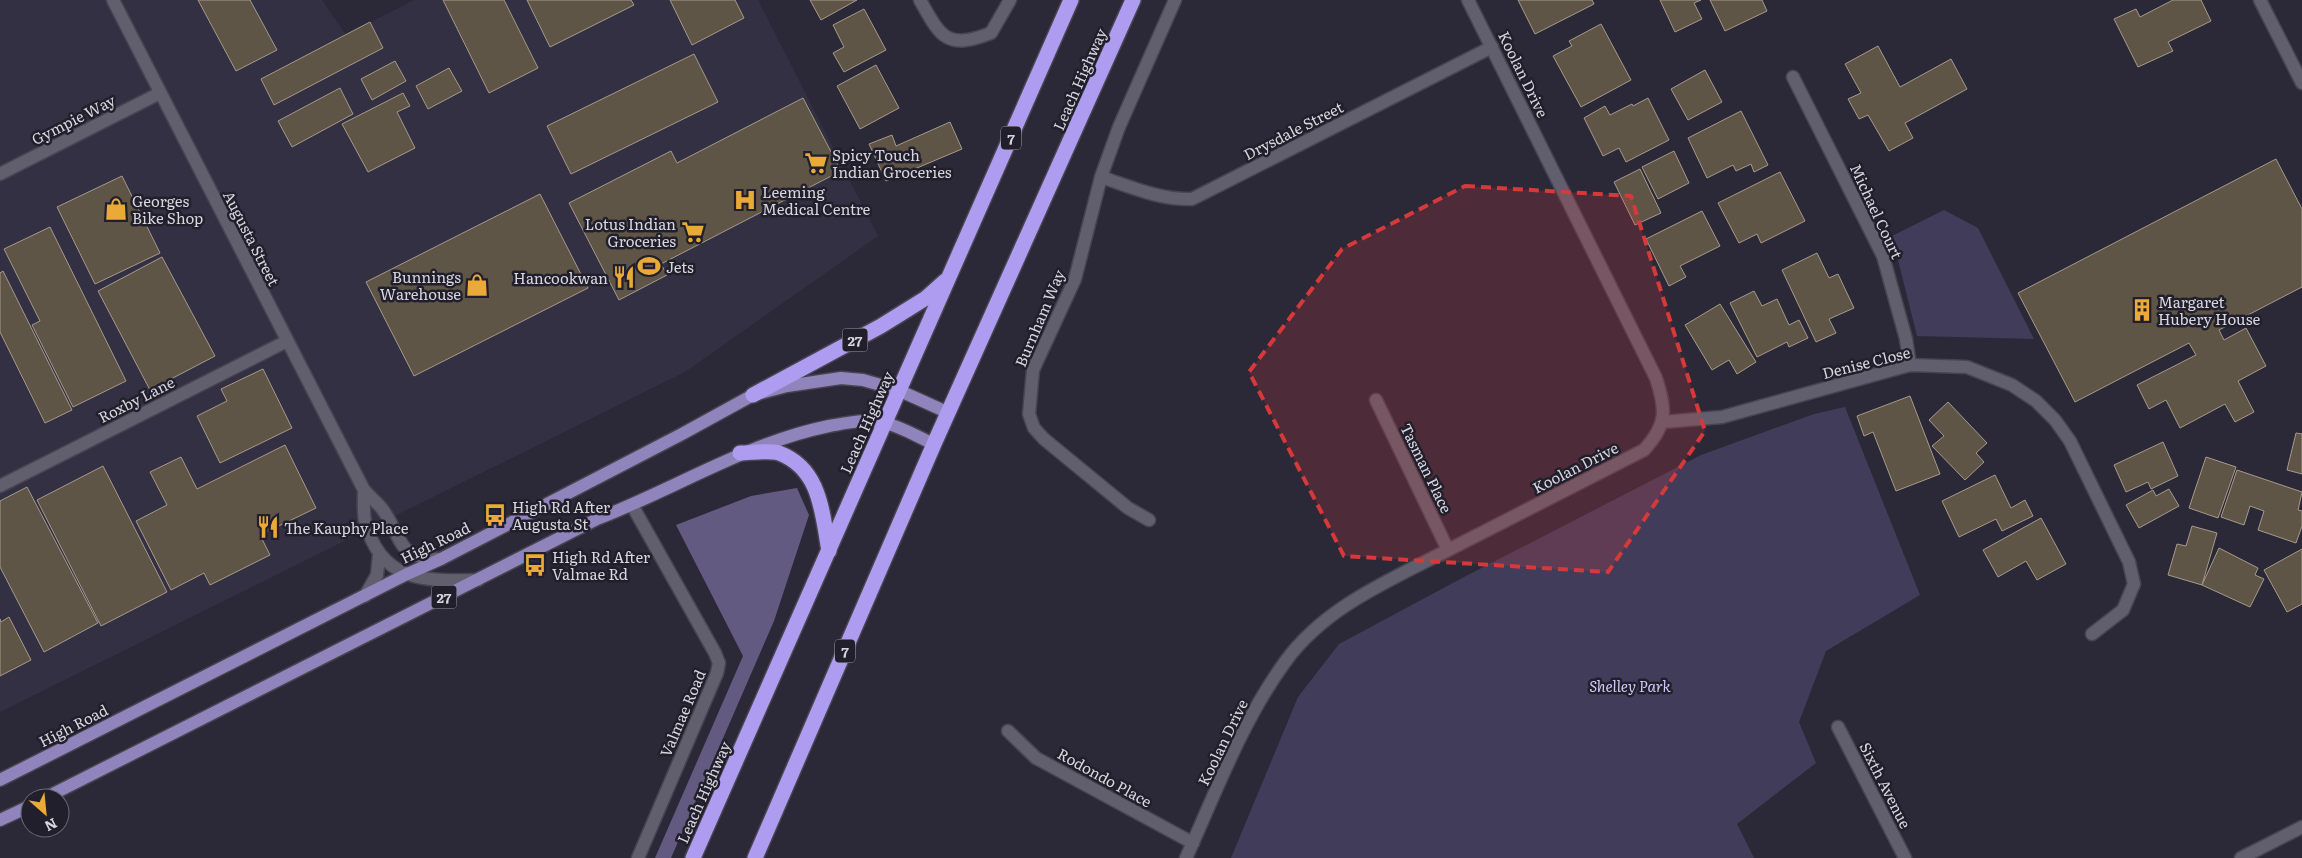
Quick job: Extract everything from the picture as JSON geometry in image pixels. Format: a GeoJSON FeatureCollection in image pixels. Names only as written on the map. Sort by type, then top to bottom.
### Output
{"type":"FeatureCollection","features":[{"type":"Feature","properties":{"kind":"highway","name":"Leach Highway"},"geometry":{"type":"LineString","coordinates":[[693,858],[898,390],[1072,0]]}},
{"type":"Feature","properties":{"kind":"highway","name":"Leach Highway"},"geometry":{"type":"LineString","coordinates":[[755,858],[934,444],[1133,0]]}},
{"type":"Feature","properties":{"kind":"highway","name":"27"},"geometry":{"type":"LineString","coordinates":[[753,395],[881,326],[926,298],[950,276]]}},
{"type":"Feature","properties":{"kind":"highway","name":"27"},"geometry":{"type":"LineString","coordinates":[[740,453],[777,452],[798,464],[808,475],[816,487],[821,504],[828,551]]}},
{"type":"Feature","properties":{"kind":"main road","name":"High Road"},"geometry":{"type":"LineString","coordinates":[[0,780],[405,575],[441,559],[675,438],[753,395],[787,386],[841,378],[864,380],[898,390],[949,413]]}},
{"type":"Feature","properties":{"kind":"main road","name":"27"},"geometry":{"type":"LineString","coordinates":[[65,788],[597,519],[632,505],[740,453],[803,432],[853,421],[885,423],[934,444]]}},
{"type":"Feature","properties":{"kind":"main road"},"geometry":{"type":"LineString","coordinates":[[0,820],[20,811]]}},
{"type":"Feature","properties":{"kind":"street","name":"Augusta Street"},"geometry":{"type":"LineString","coordinates":[[113,0],[364,490],[383,510],[401,544],[412,555],[424,559],[441,559]]}},
{"type":"Feature","properties":{"kind":"street"},"geometry":{"type":"LineString","coordinates":[[920,0],[937,30],[959,42],[970,41],[991,33],[1010,0]]}},
{"type":"Feature","properties":{"kind":"street","name":"Burnham Way"},"geometry":{"type":"LineString","coordinates":[[1149,520],[1128,508],[1044,439],[1034,428],[1029,414],[1033,370],[1075,279],[1101,177],[1119,127],[1174,0]]}},
{"type":"Feature","properties":{"kind":"street","name":"Koolan Drive"},"geometry":{"type":"LineString","coordinates":[[1186,858],[1250,715],[1285,661],[1303,641],[1324,622],[1368,590],[1644,450],[1657,436],[1663,422],[1664,402],[1656,378],[1468,0]]}},
{"type":"Feature","properties":{"kind":"street"},"geometry":{"type":"LineString","coordinates":[[2260,0],[2302,84]]}},
{"type":"Feature","properties":{"kind":"street","name":"Drysdale Street"},"geometry":{"type":"LineString","coordinates":[[1101,177],[1147,193],[1179,199],[1192,199],[1492,47]]}},
{"type":"Feature","properties":{"kind":"street","name":"Michael Court"},"geometry":{"type":"LineString","coordinates":[[1793,77],[1883,256],[1906,339],[1910,366]]}},
{"type":"Feature","properties":{"kind":"street","name":"Gympie Way"},"geometry":{"type":"LineString","coordinates":[[0,174],[160,94]]}},
{"type":"Feature","properties":{"kind":"street","name":"Roxby Lane"},"geometry":{"type":"LineString","coordinates":[[0,486],[287,341]]}},
{"type":"Feature","properties":{"kind":"street","name":"Denise Close"},"geometry":{"type":"LineString","coordinates":[[1663,422],[1730,415],[1862,377],[1910,366],[1967,367],[2012,385],[2036,401],[2055,420],[2070,441],[2129,562],[2134,584],[2123,610],[2092,634]]}},
{"type":"Feature","properties":{"kind":"street","name":"Tasman Place"},"geometry":{"type":"LineString","coordinates":[[1376,400],[1448,550]]}},
{"type":"Feature","properties":{"kind":"street","name":"Augusta Street"},"geometry":{"type":"LineString","coordinates":[[364,490],[365,520],[379,555]]}},
{"type":"Feature","properties":{"kind":"street","name":"Valmae Road"},"geometry":{"type":"LineString","coordinates":[[632,505],[719,663],[638,858]]}},
{"type":"Feature","properties":{"kind":"street"},"geometry":{"type":"LineString","coordinates":[[379,555],[405,575],[436,581],[478,580]]}},
{"type":"Feature","properties":{"kind":"street"},"geometry":{"type":"LineString","coordinates":[[365,596],[377,575],[379,555]]}},
{"type":"Feature","properties":{"kind":"street","name":"Sixth Avenue"},"geometry":{"type":"LineString","coordinates":[[1838,727],[1905,858]]}},
{"type":"Feature","properties":{"kind":"street","name":"Rodondo Place"},"geometry":{"type":"LineString","coordinates":[[1008,731],[1036,758],[1193,843]]}},
{"type":"Feature","properties":{"kind":"street"},"geometry":{"type":"LineString","coordinates":[[2241,858],[2302,827]]}},
{"type":"Feature","properties":{"kind":"highlighted area"},"geometry":{"type":"Polygon","coordinates":[[[1465,186],[1631,196],[1705,431],[1608,572],[1344,556],[1249,372],[1342,249],[1465,186]]]}},
{"type":"Feature","properties":{"kind":"shaded area"},"geometry":{"type":"Polygon","coordinates":[[[0,0],[322,0],[346,35],[414,0],[758,0],[878,236],[685,372],[0,712],[0,0]]]}},
{"type":"Feature","properties":{"kind":"shaded area"},"geometry":{"type":"Polygon","coordinates":[[[797,488],[809,515],[774,621],[671,858],[655,858],[743,656],[676,525],[751,496],[797,488]]]}},
{"type":"Feature","properties":{"kind":"green space"},"geometry":{"type":"Polygon","coordinates":[[[1944,210],[1978,228],[2034,339],[1917,336],[1892,236],[1944,210]]]}},
{"type":"Feature","properties":{"kind":"green space","name":"Shelley Park"},"geometry":{"type":"Polygon","coordinates":[[[1845,407],[1920,595],[1826,651],[1799,722],[1816,763],[1737,824],[1754,858],[1231,858],[1298,697],[1339,644],[1466,576],[1701,455],[1814,414],[1845,407]]]}},
{"type":"Feature","properties":{"kind":"building"},"geometry":{"type":"Polygon","coordinates":[[[198,0],[250,0],[277,50],[236,71],[198,0]]]}},
{"type":"Feature","properties":{"kind":"building"},"geometry":{"type":"Polygon","coordinates":[[[443,0],[504,0],[538,68],[489,93],[443,0]]]}},
{"type":"Feature","properties":{"kind":"building"},"geometry":{"type":"Polygon","coordinates":[[[527,0],[631,0],[634,5],[550,47],[527,0]]]}},
{"type":"Feature","properties":{"kind":"building"},"geometry":{"type":"Polygon","coordinates":[[[670,0],[735,0],[744,18],[692,45],[670,0]]]}},
{"type":"Feature","properties":{"kind":"building"},"geometry":{"type":"Polygon","coordinates":[[[810,0],[857,0],[821,20],[810,0]]]}},
{"type":"Feature","properties":{"kind":"building"},"geometry":{"type":"Polygon","coordinates":[[[1518,0],[1592,0],[1594,4],[1535,34],[1518,0]]]}},
{"type":"Feature","properties":{"kind":"building"},"geometry":{"type":"Polygon","coordinates":[[[1660,0],[1701,0],[1694,3],[1702,19],[1675,32],[1660,0]]]}},
{"type":"Feature","properties":{"kind":"building"},"geometry":{"type":"Polygon","coordinates":[[[1710,0],[1762,0],[1767,11],[1725,31],[1710,0]]]}},
{"type":"Feature","properties":{"kind":"building"},"geometry":{"type":"Polygon","coordinates":[[[2173,0],[2201,0],[2211,21],[2168,42],[2173,51],[2138,67],[2114,19],[2136,9],[2140,17],[2173,0]]]}},
{"type":"Feature","properties":{"kind":"building"},"geometry":{"type":"Polygon","coordinates":[[[864,9],[886,50],[844,72],[833,53],[844,47],[833,25],[864,9]]]}},
{"type":"Feature","properties":{"kind":"building"},"geometry":{"type":"Polygon","coordinates":[[[370,22],[383,48],[274,105],[261,79],[370,22]]]}},
{"type":"Feature","properties":{"kind":"building"},"geometry":{"type":"Polygon","coordinates":[[[1601,24],[1631,80],[1581,107],[1553,56],[1572,46],[1569,41],[1601,24]]]}},
{"type":"Feature","properties":{"kind":"building"},"geometry":{"type":"Polygon","coordinates":[[[1878,46],[1900,87],[1951,59],[1967,89],[1905,123],[1913,138],[1889,151],[1868,115],[1859,119],[1848,99],[1861,93],[1845,64],[1878,46]]]}},
{"type":"Feature","properties":{"kind":"building"},"geometry":{"type":"Polygon","coordinates":[[[694,54],[718,102],[571,174],[547,126],[694,54]]]}},
{"type":"Feature","properties":{"kind":"building"},"geometry":{"type":"Polygon","coordinates":[[[395,61],[406,81],[372,100],[361,79],[395,61]]]}},
{"type":"Feature","properties":{"kind":"building"},"geometry":{"type":"Polygon","coordinates":[[[876,65],[899,108],[860,129],[837,86],[876,65]]]}},
{"type":"Feature","properties":{"kind":"building"},"geometry":{"type":"Polygon","coordinates":[[[449,68],[462,91],[428,109],[416,86],[449,68]]]}},
{"type":"Feature","properties":{"kind":"building"},"geometry":{"type":"Polygon","coordinates":[[[1705,70],[1722,102],[1688,120],[1671,89],[1705,70]]]}},
{"type":"Feature","properties":{"kind":"building"},"geometry":{"type":"Polygon","coordinates":[[[340,88],[353,114],[292,147],[278,121],[340,88]]]}},
{"type":"Feature","properties":{"kind":"building"},"geometry":{"type":"Polygon","coordinates":[[[403,93],[410,106],[397,112],[415,148],[368,172],[342,124],[403,93]]]}},
{"type":"Feature","properties":{"kind":"building"},"geometry":{"type":"Polygon","coordinates":[[[803,98],[841,171],[661,264],[667,275],[619,300],[569,203],[671,151],[677,163],[803,98]]]}},
{"type":"Feature","properties":{"kind":"building"},"geometry":{"type":"Polygon","coordinates":[[[1648,98],[1669,140],[1626,162],[1619,148],[1603,156],[1584,118],[1605,106],[1610,115],[1648,98]]]}},
{"type":"Feature","properties":{"kind":"building"},"geometry":{"type":"Polygon","coordinates":[[[1741,111],[1768,165],[1754,172],[1751,164],[1736,171],[1733,165],[1707,178],[1688,138],[1741,111]]]}},
{"type":"Feature","properties":{"kind":"building"},"geometry":{"type":"Polygon","coordinates":[[[950,122],[962,149],[886,181],[869,144],[892,135],[896,146],[950,122]]]}},
{"type":"Feature","properties":{"kind":"building"},"geometry":{"type":"Polygon","coordinates":[[[1674,151],[1689,183],[1658,199],[1642,167],[1674,151]]]}},
{"type":"Feature","properties":{"kind":"building","name":"Margaret Hubery House"},"geometry":{"type":"Polygon","coordinates":[[[2276,159],[2302,209],[2302,287],[2219,330],[2224,340],[2246,328],[2266,366],[2238,381],[2254,412],[2235,422],[2225,404],[2180,428],[2166,400],[2149,409],[2137,385],[2196,355],[2189,343],[2075,402],[2018,293],[2276,159]]]}},
{"type":"Feature","properties":{"kind":"building"},"geometry":{"type":"Polygon","coordinates":[[[1640,169],[1661,213],[1635,225],[1614,182],[1640,169]]]}},
{"type":"Feature","properties":{"kind":"building"},"geometry":{"type":"Polygon","coordinates":[[[1780,172],[1805,221],[1761,243],[1757,234],[1739,243],[1718,203],[1780,172]]]}},
{"type":"Feature","properties":{"kind":"building"},"geometry":{"type":"Polygon","coordinates":[[[122,176],[160,253],[95,284],[57,207],[122,176]]]}},
{"type":"Feature","properties":{"kind":"building","name":"Bunnings Warehouse"},"geometry":{"type":"Polygon","coordinates":[[[540,194],[588,288],[414,376],[366,282],[540,194]]]}},
{"type":"Feature","properties":{"kind":"building"},"geometry":{"type":"Polygon","coordinates":[[[1702,211],[1720,246],[1680,266],[1686,277],[1669,286],[1646,239],[1702,211]]]}},
{"type":"Feature","properties":{"kind":"building"},"geometry":{"type":"Polygon","coordinates":[[[50,227],[126,381],[73,407],[32,325],[40,321],[4,249],[50,227]]]}},
{"type":"Feature","properties":{"kind":"building"},"geometry":{"type":"Polygon","coordinates":[[[1817,253],[1829,278],[1838,274],[1854,308],[1829,319],[1836,333],[1816,342],[1782,270],[1817,253]]]}},
{"type":"Feature","properties":{"kind":"building"},"geometry":{"type":"Polygon","coordinates":[[[162,257],[215,356],[150,390],[98,291],[162,257]]]}},
{"type":"Feature","properties":{"kind":"building"},"geometry":{"type":"Polygon","coordinates":[[[3,271],[72,410],[45,423],[0,332],[0,273],[3,271]]]}},
{"type":"Feature","properties":{"kind":"building"},"geometry":{"type":"Polygon","coordinates":[[[1754,291],[1762,306],[1777,299],[1789,325],[1799,320],[1808,338],[1789,347],[1787,342],[1757,357],[1730,303],[1754,291]]]}},
{"type":"Feature","properties":{"kind":"building"},"geometry":{"type":"Polygon","coordinates":[[[1720,304],[1756,362],[1737,374],[1729,360],[1712,370],[1685,325],[1720,304]]]}},
{"type":"Feature","properties":{"kind":"building"},"geometry":{"type":"Polygon","coordinates":[[[263,369],[292,428],[220,463],[197,416],[227,401],[221,389],[263,369]]]}},
{"type":"Feature","properties":{"kind":"building"},"geometry":{"type":"Polygon","coordinates":[[[1910,396],[1940,474],[1896,491],[1873,432],[1864,436],[1857,416],[1910,396]]]}},
{"type":"Feature","properties":{"kind":"building"},"geometry":{"type":"Polygon","coordinates":[[[1948,402],[1987,443],[1976,453],[1984,462],[1965,480],[1932,446],[1944,436],[1929,420],[1948,402]]]}},
{"type":"Feature","properties":{"kind":"building"},"geometry":{"type":"Polygon","coordinates":[[[2296,433],[2302,434],[2302,474],[2287,470],[2296,433]]]}},
{"type":"Feature","properties":{"kind":"building"},"geometry":{"type":"Polygon","coordinates":[[[2163,442],[2178,476],[2151,489],[2148,482],[2126,492],[2114,465],[2163,442]]]}},
{"type":"Feature","properties":{"kind":"building"},"geometry":{"type":"Polygon","coordinates":[[[285,445],[316,508],[260,535],[270,555],[210,585],[204,573],[171,590],[136,521],[167,505],[150,472],[181,457],[197,489],[285,445]]]}},
{"type":"Feature","properties":{"kind":"building"},"geometry":{"type":"Polygon","coordinates":[[[2206,457],[2236,467],[2218,518],[2189,508],[2206,457]]]}},
{"type":"Feature","properties":{"kind":"building"},"geometry":{"type":"Polygon","coordinates":[[[103,466],[167,592],[101,626],[37,500],[103,466]]]}},
{"type":"Feature","properties":{"kind":"building"},"geometry":{"type":"Polygon","coordinates":[[[2237,470],[2302,492],[2298,510],[2302,511],[2302,526],[2296,543],[2258,530],[2264,511],[2250,506],[2244,525],[2221,517],[2237,470]]]}},
{"type":"Feature","properties":{"kind":"building"},"geometry":{"type":"Polygon","coordinates":[[[1995,475],[2011,508],[2025,500],[2033,516],[2002,531],[1996,519],[1959,537],[1942,501],[1995,475]]]}},
{"type":"Feature","properties":{"kind":"building"},"geometry":{"type":"Polygon","coordinates":[[[27,487],[98,623],[44,652],[0,567],[0,501],[27,487]]]}},
{"type":"Feature","properties":{"kind":"building"},"geometry":{"type":"Polygon","coordinates":[[[2169,489],[2179,506],[2139,528],[2126,505],[2153,490],[2156,496],[2169,489]]]}},
{"type":"Feature","properties":{"kind":"building"},"geometry":{"type":"Polygon","coordinates":[[[2041,518],[2066,564],[2037,580],[2026,561],[1998,577],[1983,550],[2041,518]]]}},
{"type":"Feature","properties":{"kind":"building"},"geometry":{"type":"Polygon","coordinates":[[[2192,526],[2217,533],[2202,585],[2168,575],[2177,544],[2186,546],[2192,526]]]}},
{"type":"Feature","properties":{"kind":"building"},"geometry":{"type":"Polygon","coordinates":[[[2219,548],[2258,568],[2255,575],[2264,579],[2250,607],[2202,585],[2219,548]]]}},
{"type":"Feature","properties":{"kind":"building"},"geometry":{"type":"Polygon","coordinates":[[[2302,549],[2302,604],[2287,612],[2264,570],[2302,549]]]}},
{"type":"Feature","properties":{"kind":"building"},"geometry":{"type":"Polygon","coordinates":[[[9,617],[31,660],[0,676],[0,619],[1,622],[9,617]]]}},
{"type":"Feature","properties":{"kind":"place","name":"Spicy Touch Indian Groceries"},"geometry":{"type":"Point","coordinates":[816,163]}},
{"type":"Feature","properties":{"kind":"place","name":"Leeming Medical Centre"},"geometry":{"type":"Point","coordinates":[745,200]}},
{"type":"Feature","properties":{"kind":"place","name":"Georges Bike Shop"},"geometry":{"type":"Point","coordinates":[116,209]}},
{"type":"Feature","properties":{"kind":"place","name":"Lotus Indian Groceries"},"geometry":{"type":"Point","coordinates":[693,232]}},
{"type":"Feature","properties":{"kind":"place","name":"Jets"},"geometry":{"type":"Point","coordinates":[649,266]}},
{"type":"Feature","properties":{"kind":"place","name":"Hancookwan"},"geometry":{"type":"Point","coordinates":[624,277]}},
{"type":"Feature","properties":{"kind":"place","name":"Bunnings Warehouse"},"geometry":{"type":"Point","coordinates":[477,285]}},
{"type":"Feature","properties":{"kind":"place","name":"Margaret Hubery House"},"geometry":{"type":"Point","coordinates":[2142,310]}},
{"type":"Feature","properties":{"kind":"place","name":"High Rd After Augusta St"},"geometry":{"type":"Point","coordinates":[495,515]}},
{"type":"Feature","properties":{"kind":"place","name":"The Kauphy Place"},"geometry":{"type":"Point","coordinates":[268,527]}},
{"type":"Feature","properties":{"kind":"place","name":"High Rd After Valmae Rd"},"geometry":{"type":"Point","coordinates":[535,565]}}]}
